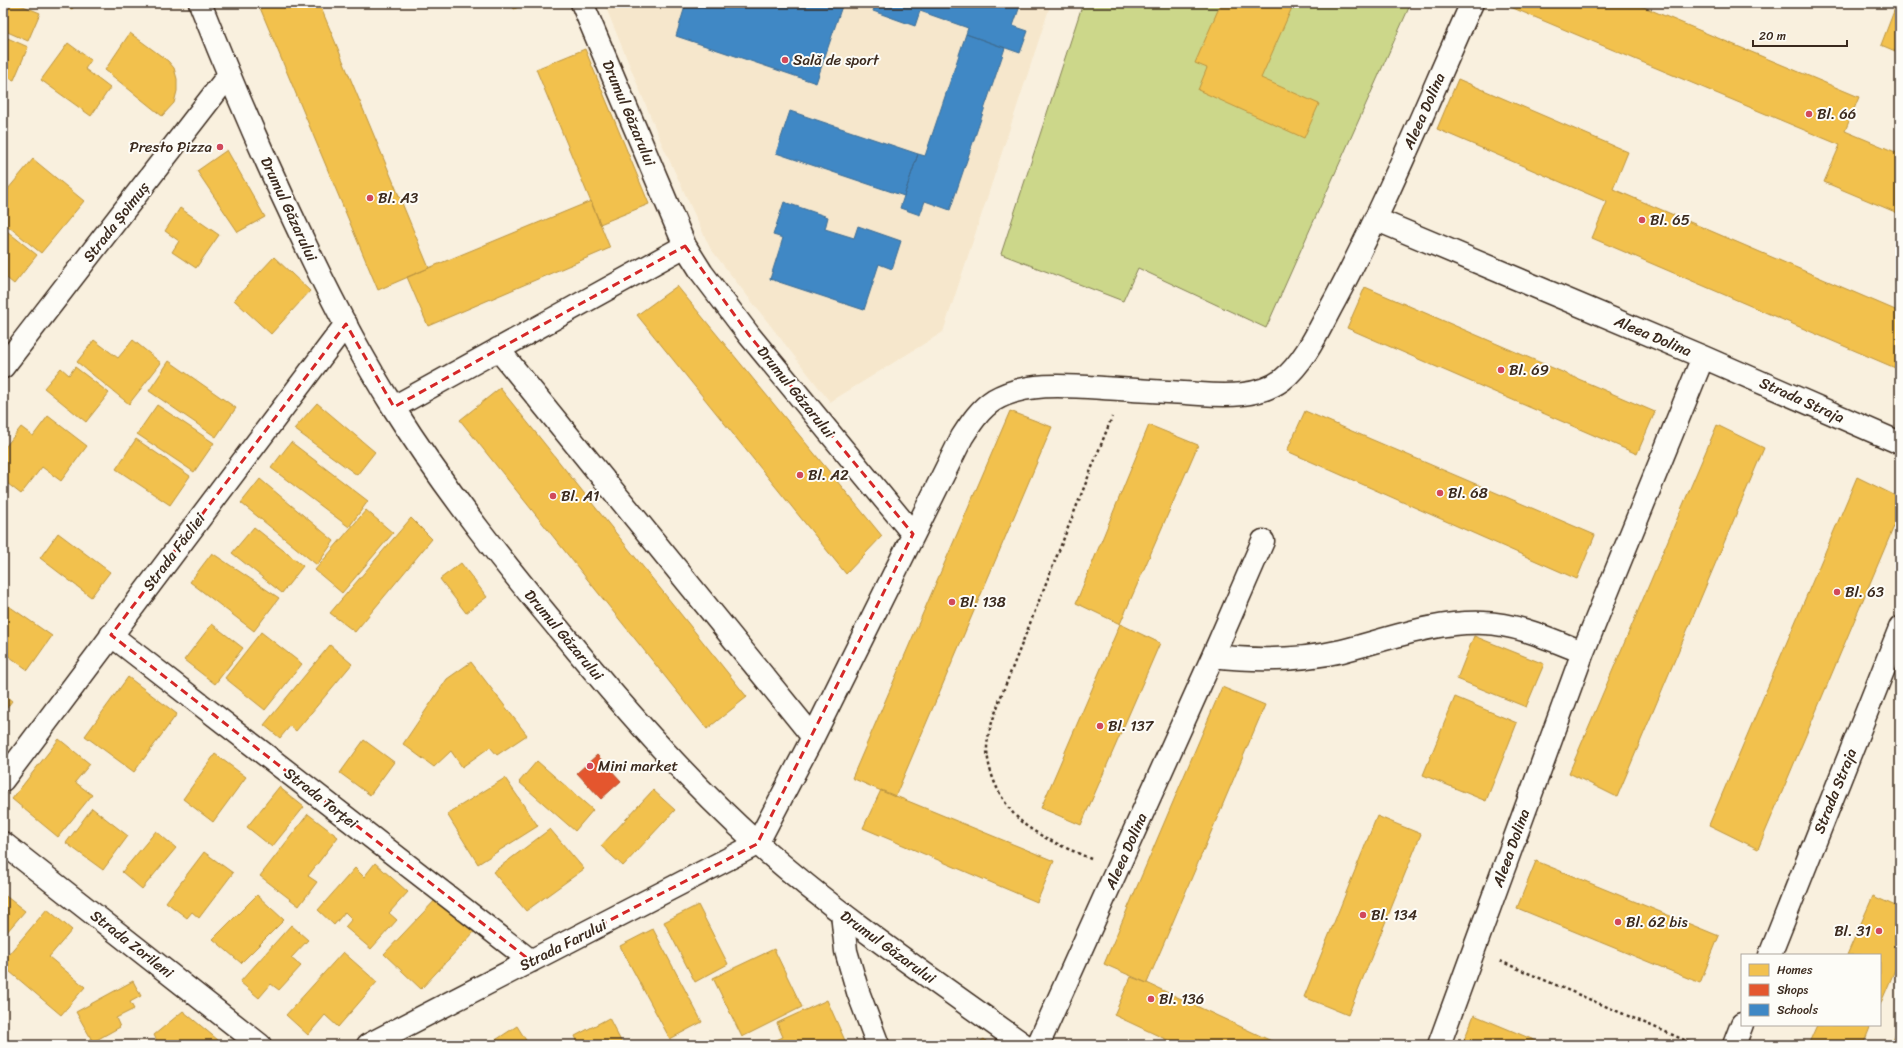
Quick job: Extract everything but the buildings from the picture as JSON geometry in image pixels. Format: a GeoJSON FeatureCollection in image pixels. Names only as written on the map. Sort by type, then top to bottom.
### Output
{"type":"FeatureCollection","features":[{"type":"Feature","properties":{"kind":"street","name":"Drumul Găzarului"},"geometry":{"type":"LineString","coordinates":[[200,3],[228,76],[286,204],[346,324],[394,408],[429,460],[483,535],[531,596],[594,672],[668,756],[757,844],[842,913],[1024,1045]]}},
{"type":"Feature","properties":{"kind":"street","name":"Drumul Găzarului"},"geometry":{"type":"LineString","coordinates":[[582,3],[685,246],[702,272],[749,335],[913,534]]}},
{"type":"Feature","properties":{"kind":"street","name":"Aleea Dolina"},"geometry":{"type":"LineString","coordinates":[[913,534],[962,437],[983,408],[1011,392],[1029,388],[1058,385],[1214,395],[1250,393],[1267,388],[1282,380],[1299,362],[1313,340],[1376,219],[1472,3]]}},
{"type":"Feature","properties":{"kind":"street","name":"Strada Șoimuș"},"geometry":{"type":"LineString","coordinates":[[3,368],[228,76]]}},
{"type":"Feature","properties":{"kind":"street","name":"Aleea Dolina"},"geometry":{"type":"LineString","coordinates":[[1376,219],[1704,357],[1583,652],[1439,1045]]}},
{"type":"Feature","properties":{"kind":"street"},"geometry":{"type":"LineString","coordinates":[[394,408],[685,246]]}},
{"type":"Feature","properties":{"kind":"street","name":"Strada Făcliei"},"geometry":{"type":"LineString","coordinates":[[3,780],[346,324]]}},
{"type":"Feature","properties":{"kind":"street"},"geometry":{"type":"LineString","coordinates":[[498,350],[813,737]]}},
{"type":"Feature","properties":{"kind":"street","name":"Strada Straja"},"geometry":{"type":"LineString","coordinates":[[1704,357],[1900,443]]}},
{"type":"Feature","properties":{"kind":"street"},"geometry":{"type":"LineString","coordinates":[[757,844],[813,737],[913,534]]}},
{"type":"Feature","properties":{"kind":"street","name":"Aleea Dolina"},"geometry":{"type":"LineString","coordinates":[[1038,1045],[1213,656],[1263,541]]}},
{"type":"Feature","properties":{"kind":"street"},"geometry":{"type":"LineString","coordinates":[[1213,656],[1251,660],[1309,657],[1342,651],[1421,629],[1457,624],[1485,623],[1509,626],[1583,652]]}},
{"type":"Feature","properties":{"kind":"street","name":"Strada Straja"},"geometry":{"type":"LineString","coordinates":[[1770,954],[1900,628]]}},
{"type":"Feature","properties":{"kind":"street","name":"Strada Torței"},"geometry":{"type":"LineString","coordinates":[[111,635],[531,961]]}},
{"type":"Feature","properties":{"kind":"street","name":"Strada Zorileni"},"geometry":{"type":"LineString","coordinates":[[3,843],[260,1045]]}},
{"type":"Feature","properties":{"kind":"street","name":"Strada Farului"},"geometry":{"type":"LineString","coordinates":[[368,1045],[757,844]]}},
{"type":"Feature","properties":{"kind":"street"},"geometry":{"type":"LineString","coordinates":[[842,913],[846,952],[858,992],[878,1045]]}},
{"type":"Feature","properties":{"kind":"street"},"geometry":{"type":"LineString","coordinates":[[1734,1045],[1741,1026]]}},
{"type":"Feature","properties":{"kind":"path"},"geometry":{"type":"LineString","coordinates":[[1117,871],[1048,839],[1024,824],[1007,806],[993,780],[987,749],[991,726],[1000,699],[1097,456],[1122,389]]}},
{"type":"Feature","properties":{"kind":"path"},"geometry":{"type":"LineString","coordinates":[[1474,949],[1696,1045]]}},
{"type":"Feature","properties":{"kind":"highlighted area"},"geometry":{"type":"Polygon","coordinates":[[[685,246],[749,335],[913,534],[757,844],[531,961],[111,635],[346,324],[394,407],[685,246]]]}},
{"type":"Feature","properties":{"kind":"shaded area"},"geometry":{"type":"Polygon","coordinates":[[[604,3],[1051,3],[943,332],[830,402],[710,248],[661,142],[604,3]]]}},
{"type":"Feature","properties":{"kind":"green space"},"geometry":{"type":"Polygon","coordinates":[[[1083,3],[1411,3],[1266,328],[1138,268],[1123,301],[1001,254],[1083,3]]]}},
{"type":"Feature","properties":{"kind":"place","name":"Sală de sport"},"geometry":{"type":"Point","coordinates":[785,60]}},
{"type":"Feature","properties":{"kind":"place","name":"Bl. 66"},"geometry":{"type":"Point","coordinates":[1809,114]}},
{"type":"Feature","properties":{"kind":"place","name":"Presto Pizza"},"geometry":{"type":"Point","coordinates":[220,147]}},
{"type":"Feature","properties":{"kind":"place","name":"Bl. A3"},"geometry":{"type":"Point","coordinates":[370,198]}},
{"type":"Feature","properties":{"kind":"place","name":"Bl. 65"},"geometry":{"type":"Point","coordinates":[1642,220]}},
{"type":"Feature","properties":{"kind":"place","name":"Bl. 69"},"geometry":{"type":"Point","coordinates":[1501,370]}},
{"type":"Feature","properties":{"kind":"place","name":"Bl. A2"},"geometry":{"type":"Point","coordinates":[800,475]}},
{"type":"Feature","properties":{"kind":"place","name":"Bl. 68"},"geometry":{"type":"Point","coordinates":[1440,493]}},
{"type":"Feature","properties":{"kind":"place","name":"Bl. A1"},"geometry":{"type":"Point","coordinates":[553,496]}},
{"type":"Feature","properties":{"kind":"place","name":"Bl. 63"},"geometry":{"type":"Point","coordinates":[1837,592]}},
{"type":"Feature","properties":{"kind":"place","name":"Bl. 138"},"geometry":{"type":"Point","coordinates":[952,602]}},
{"type":"Feature","properties":{"kind":"place","name":"Bl. 137"},"geometry":{"type":"Point","coordinates":[1100,726]}},
{"type":"Feature","properties":{"kind":"place","name":"Mini market"},"geometry":{"type":"Point","coordinates":[590,766]}},
{"type":"Feature","properties":{"kind":"place","name":"Bl. 134"},"geometry":{"type":"Point","coordinates":[1363,915]}},
{"type":"Feature","properties":{"kind":"place","name":"Bl. 62 bis"},"geometry":{"type":"Point","coordinates":[1618,922]}},
{"type":"Feature","properties":{"kind":"place","name":"Bl. 31"},"geometry":{"type":"Point","coordinates":[1879,931]}},
{"type":"Feature","properties":{"kind":"place","name":"Bl. 136"},"geometry":{"type":"Point","coordinates":[1151,999]}}]}
